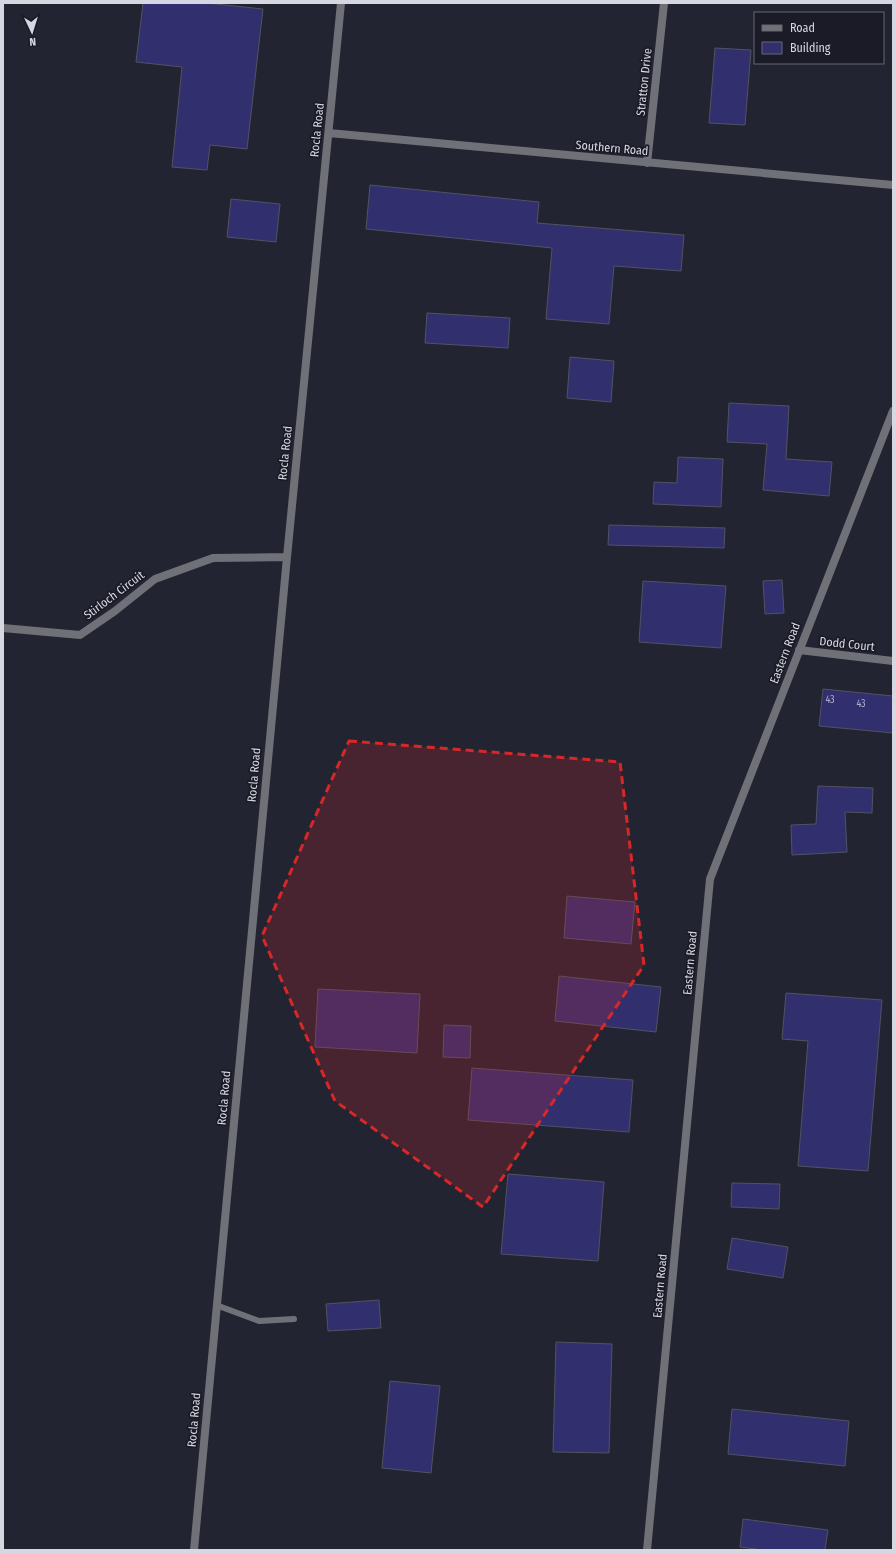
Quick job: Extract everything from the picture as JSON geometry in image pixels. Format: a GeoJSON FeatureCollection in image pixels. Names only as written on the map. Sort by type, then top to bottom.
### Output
{"type":"FeatureCollection","features":[{"type":"Feature","properties":{"kind":"street","name":"Rocla Road"},"geometry":{"type":"LineString","coordinates":[[194,1550],[287,557],[341,3]]}},
{"type":"Feature","properties":{"kind":"street","name":"Stratton Drive"},"geometry":{"type":"LineString","coordinates":[[647,163],[664,3]]}},
{"type":"Feature","properties":{"kind":"street","name":"Southern Road"},"geometry":{"type":"LineString","coordinates":[[329,133],[893,185]]}},
{"type":"Feature","properties":{"kind":"street","name":"Eastern Road"},"geometry":{"type":"LineString","coordinates":[[647,1550],[710,879],[893,411]]}},
{"type":"Feature","properties":{"kind":"street","name":"Stirloch Circuit"},"geometry":{"type":"LineString","coordinates":[[3,628],[80,635],[115,611],[155,579],[213,558],[287,557]]}},
{"type":"Feature","properties":{"kind":"street","name":"Dodd Court"},"geometry":{"type":"LineString","coordinates":[[799,650],[893,661]]}},
{"type":"Feature","properties":{"kind":"lane"},"geometry":{"type":"LineString","coordinates":[[216,1305],[259,1321],[294,1319]]}},
{"type":"Feature","properties":{"kind":"highlighted area"},"geometry":{"type":"Polygon","coordinates":[[[349,741],[620,762],[644,965],[483,1207],[335,1101],[262,936],[349,741]]]}},
{"type":"Feature","properties":{"kind":"building"},"geometry":{"type":"Polygon","coordinates":[[[143,3],[206,3],[263,9],[247,149],[210,145],[207,170],[172,167],[182,67],[136,62],[143,3]]]}},
{"type":"Feature","properties":{"kind":"building"},"geometry":{"type":"Polygon","coordinates":[[[715,48],[751,50],[745,125],[709,123],[715,48]]]}},
{"type":"Feature","properties":{"kind":"building"},"geometry":{"type":"Polygon","coordinates":[[[370,185],[539,202],[537,223],[684,235],[681,271],[614,266],[609,324],[546,319],[552,248],[366,229],[370,185]]]}},
{"type":"Feature","properties":{"kind":"building"},"geometry":{"type":"Polygon","coordinates":[[[231,199],[280,204],[276,242],[227,237],[231,199]]]}},
{"type":"Feature","properties":{"kind":"building"},"geometry":{"type":"Polygon","coordinates":[[[427,313],[510,318],[508,348],[425,343],[427,313]]]}},
{"type":"Feature","properties":{"kind":"building"},"geometry":{"type":"Polygon","coordinates":[[[570,357],[614,361],[611,402],[567,398],[570,357]]]}},
{"type":"Feature","properties":{"kind":"building"},"geometry":{"type":"Polygon","coordinates":[[[729,403],[789,406],[786,459],[832,462],[829,496],[763,490],[767,444],[727,442],[729,403]]]}},
{"type":"Feature","properties":{"kind":"building"},"geometry":{"type":"Polygon","coordinates":[[[678,457],[723,459],[721,507],[653,504],[654,482],[677,483],[678,457]]]}},
{"type":"Feature","properties":{"kind":"building"},"geometry":{"type":"Polygon","coordinates":[[[609,525],[725,528],[724,548],[608,545],[609,525]]]}},
{"type":"Feature","properties":{"kind":"building"},"geometry":{"type":"Polygon","coordinates":[[[782,580],[784,613],[765,614],[763,581],[782,580]]]}},
{"type":"Feature","properties":{"kind":"building"},"geometry":{"type":"Polygon","coordinates":[[[643,581],[726,586],[721,648],[639,642],[643,581]]]}},
{"type":"Feature","properties":{"kind":"building"},"geometry":{"type":"Polygon","coordinates":[[[823,689],[893,696],[893,733],[819,726],[823,689]]]}},
{"type":"Feature","properties":{"kind":"building"},"geometry":{"type":"Polygon","coordinates":[[[818,786],[873,788],[872,813],[845,812],[847,852],[792,855],[791,825],[816,824],[818,786]]]}},
{"type":"Feature","properties":{"kind":"building"},"geometry":{"type":"Polygon","coordinates":[[[567,896],[635,902],[631,944],[564,938],[567,896]]]}},
{"type":"Feature","properties":{"kind":"building"},"geometry":{"type":"Polygon","coordinates":[[[559,976],[661,987],[656,1032],[555,1021],[559,976]]]}},
{"type":"Feature","properties":{"kind":"building"},"geometry":{"type":"Polygon","coordinates":[[[318,989],[420,994],[417,1053],[315,1047],[318,989]]]}},
{"type":"Feature","properties":{"kind":"building"},"geometry":{"type":"Polygon","coordinates":[[[786,993],[882,1000],[868,1171],[798,1166],[808,1041],[782,1039],[786,993]]]}},
{"type":"Feature","properties":{"kind":"building"},"geometry":{"type":"Polygon","coordinates":[[[444,1025],[471,1026],[470,1058],[443,1057],[444,1025]]]}},
{"type":"Feature","properties":{"kind":"building"},"geometry":{"type":"Polygon","coordinates":[[[472,1068],[633,1080],[629,1132],[468,1120],[472,1068]]]}},
{"type":"Feature","properties":{"kind":"building"},"geometry":{"type":"Polygon","coordinates":[[[508,1174],[604,1182],[598,1261],[501,1254],[508,1174]]]}},
{"type":"Feature","properties":{"kind":"building"},"geometry":{"type":"Polygon","coordinates":[[[732,1183],[780,1184],[779,1209],[731,1207],[732,1183]]]}},
{"type":"Feature","properties":{"kind":"building"},"geometry":{"type":"Polygon","coordinates":[[[732,1238],[788,1247],[783,1278],[727,1269],[732,1238]]]}},
{"type":"Feature","properties":{"kind":"building"},"geometry":{"type":"Polygon","coordinates":[[[379,1300],[381,1328],[328,1331],[326,1304],[379,1300]]]}},
{"type":"Feature","properties":{"kind":"building"},"geometry":{"type":"Polygon","coordinates":[[[556,1342],[612,1344],[609,1453],[553,1452],[556,1342]]]}},
{"type":"Feature","properties":{"kind":"building"},"geometry":{"type":"Polygon","coordinates":[[[390,1381],[440,1386],[431,1473],[382,1468],[390,1381]]]}},
{"type":"Feature","properties":{"kind":"building"},"geometry":{"type":"Polygon","coordinates":[[[732,1409],[849,1421],[845,1466],[728,1454],[732,1409]]]}},
{"type":"Feature","properties":{"kind":"building"},"geometry":{"type":"Polygon","coordinates":[[[743,1519],[828,1530],[825,1550],[763,1550],[740,1547],[743,1519]]]}}]}
